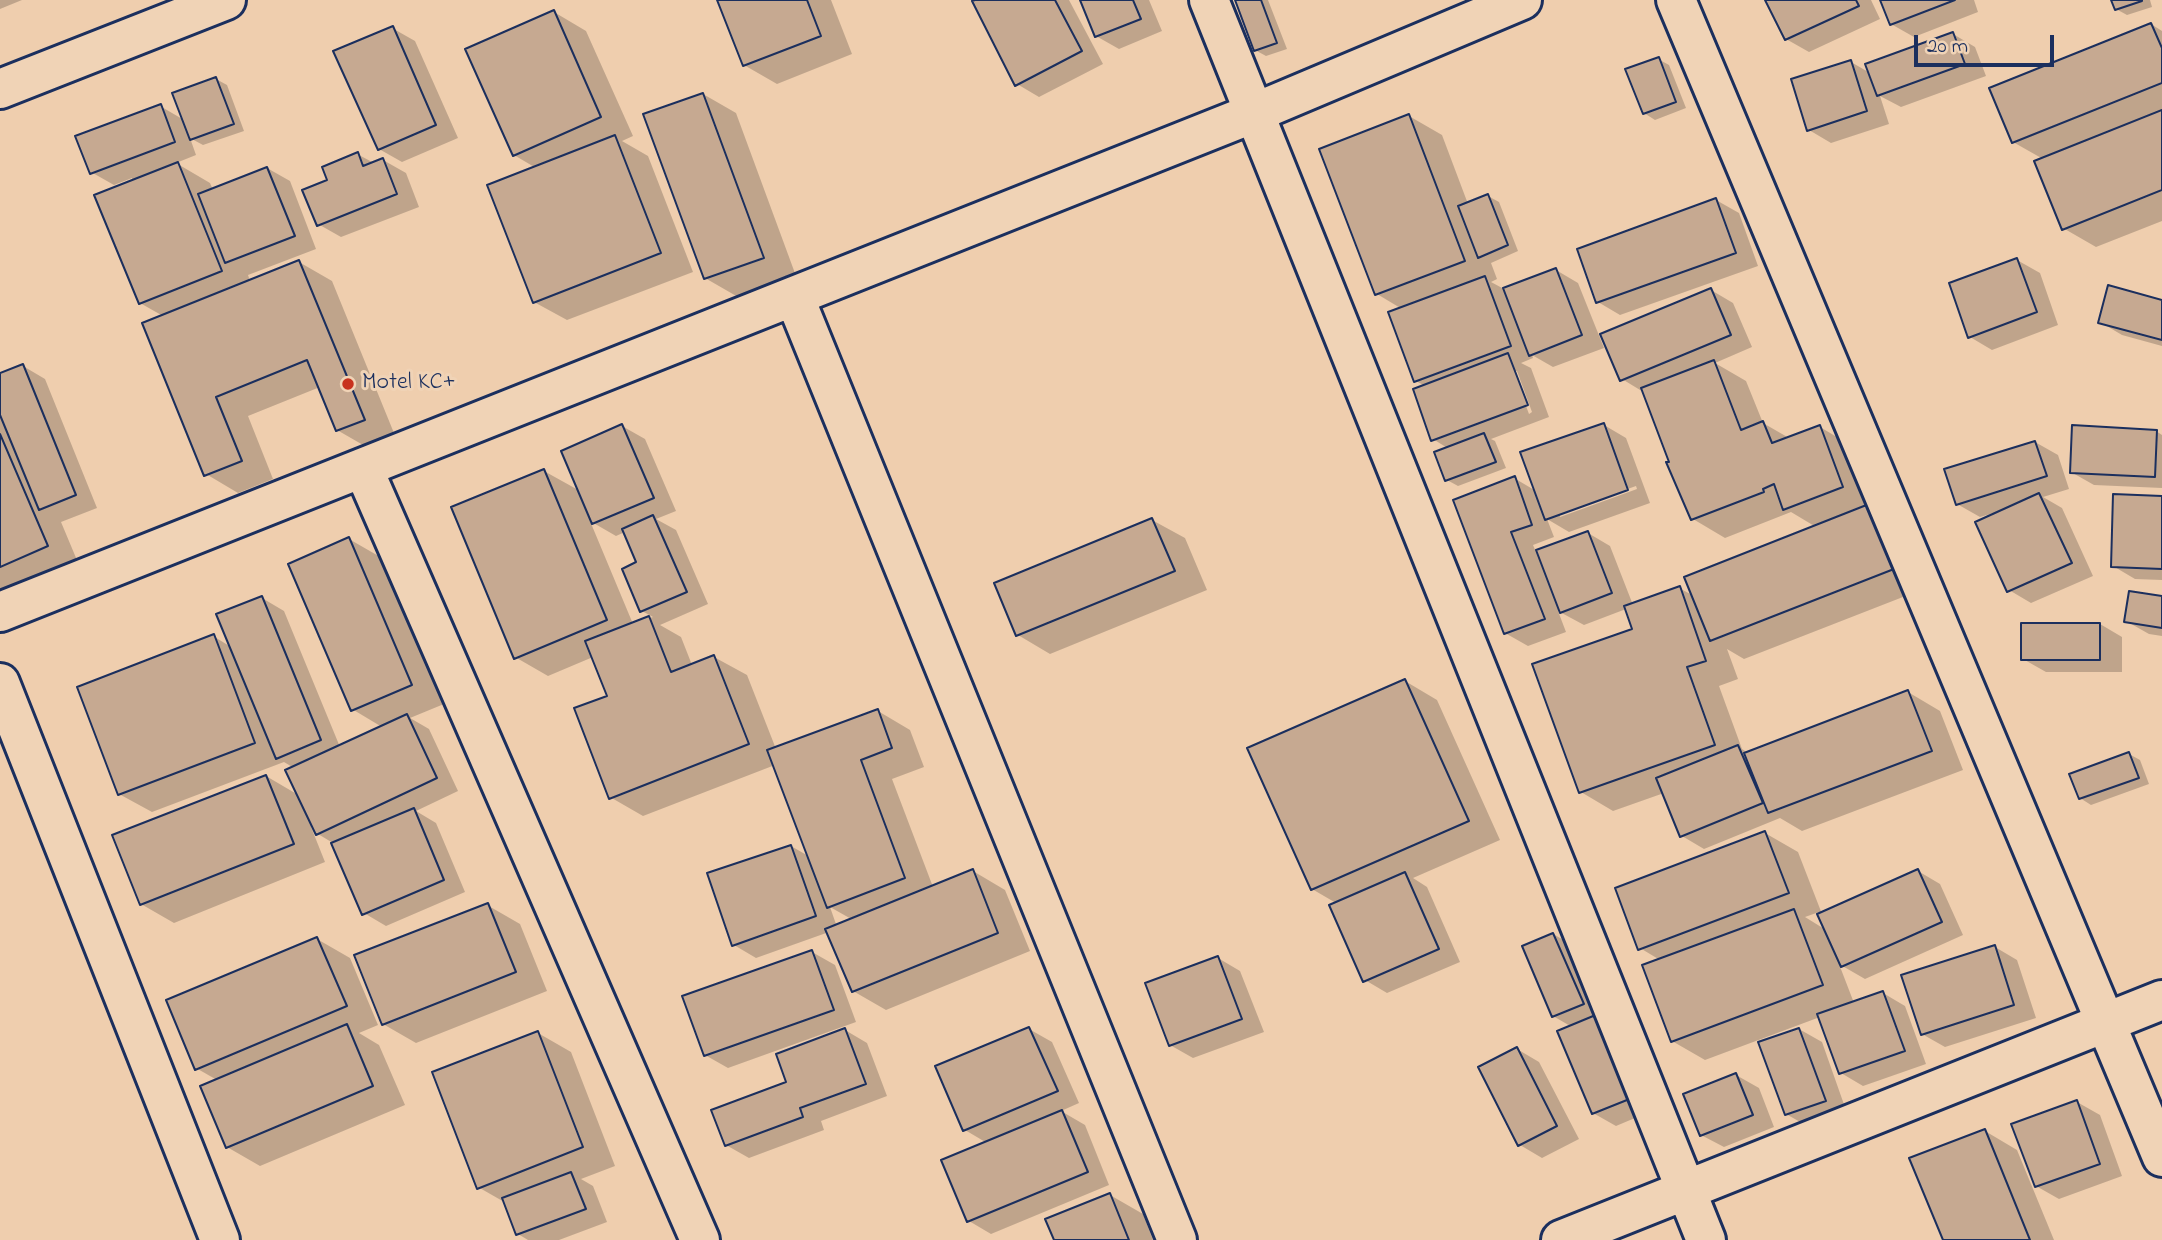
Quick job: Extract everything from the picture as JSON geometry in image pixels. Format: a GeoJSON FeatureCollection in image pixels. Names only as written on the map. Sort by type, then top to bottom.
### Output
{"type":"FeatureCollection","features":[{"type":"Feature","properties":{"kind":"street"},"geometry":{"type":"LineString","coordinates":[[0,89],[226,0]]}},
{"type":"Feature","properties":{"kind":"street"},"geometry":{"type":"LineString","coordinates":[[1209,0],[1706,1240]]}},
{"type":"Feature","properties":{"kind":"street"},"geometry":{"type":"LineString","coordinates":[[0,612],[1254,113],[1522,0]]}},
{"type":"Feature","properties":{"kind":"street"},"geometry":{"type":"LineString","coordinates":[[1676,0],[2162,1157]]}},
{"type":"Feature","properties":{"kind":"street"},"geometry":{"type":"LineString","coordinates":[[794,296],[1177,1240]]}},
{"type":"Feature","properties":{"kind":"street"},"geometry":{"type":"LineString","coordinates":[[363,468],[699,1240]]}},
{"type":"Feature","properties":{"kind":"street"},"geometry":{"type":"LineString","coordinates":[[0,682],[220,1240]]}},
{"type":"Feature","properties":{"kind":"street"},"geometry":{"type":"LineString","coordinates":[[1561,1240],[2162,1000]]}},
{"type":"Feature","properties":{"kind":"building"},"geometry":{"type":"Polygon","coordinates":[[[717,0],[807,0],[821,36],[743,66],[717,0]]]}},
{"type":"Feature","properties":{"kind":"building"},"geometry":{"type":"Polygon","coordinates":[[[1055,0],[1082,51],[1015,86],[972,1],[1055,0]]]}},
{"type":"Feature","properties":{"kind":"building"},"geometry":{"type":"Polygon","coordinates":[[[1080,0],[1133,0],[1141,19],[1095,37],[1080,0]]]}},
{"type":"Feature","properties":{"kind":"building"},"geometry":{"type":"Polygon","coordinates":[[[1235,0],[1261,0],[1277,43],[1254,51],[1235,0]]]}},
{"type":"Feature","properties":{"kind":"building"},"geometry":{"type":"Polygon","coordinates":[[[1765,0],[1856,0],[1859,6],[1785,40],[1765,0]]]}},
{"type":"Feature","properties":{"kind":"building"},"geometry":{"type":"Polygon","coordinates":[[[1880,0],[1955,0],[1890,25],[1880,0]]]}},
{"type":"Feature","properties":{"kind":"building"},"geometry":{"type":"Polygon","coordinates":[[[2111,0],[2142,0],[2142,1],[2115,10],[2111,0]]]}},
{"type":"Feature","properties":{"kind":"building"},"geometry":{"type":"Polygon","coordinates":[[[554,10],[601,117],[513,156],[465,49],[554,10]]]}},
{"type":"Feature","properties":{"kind":"building"},"geometry":{"type":"Polygon","coordinates":[[[2151,23],[2162,48],[2162,83],[2012,143],[1989,88],[2151,23]]]}},
{"type":"Feature","properties":{"kind":"building"},"geometry":{"type":"Polygon","coordinates":[[[393,26],[436,125],[378,150],[333,51],[393,26]]]}},
{"type":"Feature","properties":{"kind":"building"},"geometry":{"type":"Polygon","coordinates":[[[1953,32],[1965,64],[1877,96],[1865,64],[1953,32]]]}},
{"type":"Feature","properties":{"kind":"building"},"geometry":{"type":"Polygon","coordinates":[[[1659,57],[1676,102],[1643,114],[1625,69],[1659,57]]]}},
{"type":"Feature","properties":{"kind":"building"},"geometry":{"type":"Polygon","coordinates":[[[1851,60],[1867,111],[1807,131],[1791,79],[1851,60]]]}},
{"type":"Feature","properties":{"kind":"building"},"geometry":{"type":"Polygon","coordinates":[[[216,77],[234,124],[190,140],[172,93],[216,77]]]}},
{"type":"Feature","properties":{"kind":"building"},"geometry":{"type":"Polygon","coordinates":[[[703,93],[764,258],[704,279],[643,114],[703,93]]]}},
{"type":"Feature","properties":{"kind":"building"},"geometry":{"type":"Polygon","coordinates":[[[161,104],[175,142],[90,174],[75,136],[161,104]]]}},
{"type":"Feature","properties":{"kind":"building"},"geometry":{"type":"Polygon","coordinates":[[[2162,110],[2162,190],[2062,230],[2034,161],[2162,110]]]}},
{"type":"Feature","properties":{"kind":"building"},"geometry":{"type":"Polygon","coordinates":[[[1409,114],[1465,261],[1375,295],[1319,149],[1409,114]]]}},
{"type":"Feature","properties":{"kind":"building"},"geometry":{"type":"Polygon","coordinates":[[[615,135],[661,253],[533,303],[487,185],[615,135]]]}},
{"type":"Feature","properties":{"kind":"building"},"geometry":{"type":"Polygon","coordinates":[[[358,152],[363,166],[383,158],[397,194],[317,226],[302,190],[327,180],[322,167],[358,152]]]}},
{"type":"Feature","properties":{"kind":"building"},"geometry":{"type":"Polygon","coordinates":[[[178,162],[222,271],[139,304],[94,195],[178,162]]]}},
{"type":"Feature","properties":{"kind":"building"},"geometry":{"type":"Polygon","coordinates":[[[267,167],[295,236],[225,263],[198,194],[267,167]]]}},
{"type":"Feature","properties":{"kind":"building"},"geometry":{"type":"Polygon","coordinates":[[[1488,194],[1508,245],[1478,258],[1458,206],[1488,194]]]}},
{"type":"Feature","properties":{"kind":"building"},"geometry":{"type":"Polygon","coordinates":[[[1716,198],[1736,253],[1596,303],[1577,249],[1716,198]]]}},
{"type":"Feature","properties":{"kind":"building"},"geometry":{"type":"Polygon","coordinates":[[[2017,258],[2037,312],[1968,338],[1949,283],[2017,258]]]}},
{"type":"Feature","properties":{"kind":"building"},"geometry":{"type":"Polygon","coordinates":[[[299,260],[365,420],[336,431],[307,360],[216,397],[242,461],[204,476],[142,323],[299,260]]]}},
{"type":"Feature","properties":{"kind":"building"},"geometry":{"type":"Polygon","coordinates":[[[1556,268],[1582,335],[1529,356],[1503,288],[1556,268]]]}},
{"type":"Feature","properties":{"kind":"building"},"geometry":{"type":"Polygon","coordinates":[[[1485,276],[1511,346],[1414,382],[1388,312],[1485,276]]]}},
{"type":"Feature","properties":{"kind":"building"},"geometry":{"type":"Polygon","coordinates":[[[2108,285],[2162,300],[2162,340],[2098,323],[2108,285]]]}},
{"type":"Feature","properties":{"kind":"building"},"geometry":{"type":"Polygon","coordinates":[[[1711,288],[1731,335],[1620,381],[1600,334],[1711,288]]]}},
{"type":"Feature","properties":{"kind":"building"},"geometry":{"type":"Polygon","coordinates":[[[1508,353],[1528,405],[1431,441],[1413,389],[1508,353]]]}},
{"type":"Feature","properties":{"kind":"building"},"geometry":{"type":"Polygon","coordinates":[[[1714,360],[1741,430],[1763,421],[1772,443],[1820,425],[1843,487],[1783,510],[1774,484],[1763,489],[1764,492],[1691,520],[1666,462],[1669,462],[1641,388],[1714,360]]]}},
{"type":"Feature","properties":{"kind":"building"},"geometry":{"type":"Polygon","coordinates":[[[23,364],[76,495],[39,510],[0,415],[0,373],[23,364]]]}},
{"type":"Feature","properties":{"kind":"building"},"geometry":{"type":"Polygon","coordinates":[[[1604,423],[1628,490],[1545,520],[1520,452],[1604,423]]]}},
{"type":"Feature","properties":{"kind":"building"},"geometry":{"type":"Polygon","coordinates":[[[622,424],[654,498],[592,524],[561,451],[622,424]]]}},
{"type":"Feature","properties":{"kind":"building"},"geometry":{"type":"Polygon","coordinates":[[[2072,425],[2157,430],[2155,477],[2070,473],[2072,425]]]}},
{"type":"Feature","properties":{"kind":"building"},"geometry":{"type":"Polygon","coordinates":[[[1484,433],[1496,462],[1445,481],[1434,452],[1484,433]]]}},
{"type":"Feature","properties":{"kind":"building"},"geometry":{"type":"Polygon","coordinates":[[[0,434],[48,546],[0,567],[0,434]]]}},
{"type":"Feature","properties":{"kind":"building"},"geometry":{"type":"Polygon","coordinates":[[[2035,441],[2047,476],[1956,505],[1944,469],[2035,441]]]}},
{"type":"Feature","properties":{"kind":"building"},"geometry":{"type":"Polygon","coordinates":[[[544,469],[607,620],[514,659],[451,507],[544,469]]]}},
{"type":"Feature","properties":{"kind":"building"},"geometry":{"type":"Polygon","coordinates":[[[1515,476],[1532,525],[1511,532],[1545,619],[1504,634],[1453,500],[1515,476]]]}},
{"type":"Feature","properties":{"kind":"building"},"geometry":{"type":"Polygon","coordinates":[[[2039,493],[2072,563],[2007,592],[1975,522],[2039,493]]]}},
{"type":"Feature","properties":{"kind":"building"},"geometry":{"type":"Polygon","coordinates":[[[2113,494],[2162,496],[2162,569],[2111,567],[2113,494]]]}},
{"type":"Feature","properties":{"kind":"building"},"geometry":{"type":"Polygon","coordinates":[[[1869,504],[1894,569],[1710,641],[1684,577],[1869,504]]]}},
{"type":"Feature","properties":{"kind":"building"},"geometry":{"type":"Polygon","coordinates":[[[653,515],[687,592],[640,612],[622,569],[636,562],[622,529],[653,515]]]}},
{"type":"Feature","properties":{"kind":"building"},"geometry":{"type":"Polygon","coordinates":[[[1152,518],[1175,571],[1016,636],[994,583],[1152,518]]]}},
{"type":"Feature","properties":{"kind":"building"},"geometry":{"type":"Polygon","coordinates":[[[1588,531],[1612,593],[1560,613],[1536,550],[1588,531]]]}},
{"type":"Feature","properties":{"kind":"building"},"geometry":{"type":"Polygon","coordinates":[[[349,537],[412,685],[351,711],[288,564],[349,537]]]}},
{"type":"Feature","properties":{"kind":"building"},"geometry":{"type":"Polygon","coordinates":[[[1680,586],[1706,661],[1687,667],[1715,745],[1579,793],[1532,664],[1632,629],[1624,606],[1680,586]]]}},
{"type":"Feature","properties":{"kind":"building"},"geometry":{"type":"Polygon","coordinates":[[[2129,591],[2162,596],[2162,628],[2124,622],[2129,591]]]}},
{"type":"Feature","properties":{"kind":"building"},"geometry":{"type":"Polygon","coordinates":[[[262,596],[321,740],[276,759],[216,614],[262,596]]]}},
{"type":"Feature","properties":{"kind":"building"},"geometry":{"type":"Polygon","coordinates":[[[649,616],[671,672],[714,655],[749,744],[609,799],[574,708],[607,696],[585,641],[649,616]]]}},
{"type":"Feature","properties":{"kind":"building"},"geometry":{"type":"Polygon","coordinates":[[[2021,623],[2100,623],[2100,660],[2021,660],[2021,623]]]}},
{"type":"Feature","properties":{"kind":"building"},"geometry":{"type":"Polygon","coordinates":[[[214,634],[255,743],[118,795],[77,687],[214,634]]]}},
{"type":"Feature","properties":{"kind":"building"},"geometry":{"type":"Polygon","coordinates":[[[1405,679],[1469,821],[1311,890],[1247,748],[1405,679]]]}},
{"type":"Feature","properties":{"kind":"building"},"geometry":{"type":"Polygon","coordinates":[[[1908,690],[1932,751],[1768,813],[1744,753],[1908,690]]]}},
{"type":"Feature","properties":{"kind":"building"},"geometry":{"type":"Polygon","coordinates":[[[878,709],[892,748],[861,760],[905,878],[827,908],[767,750],[878,709]]]}},
{"type":"Feature","properties":{"kind":"building"},"geometry":{"type":"Polygon","coordinates":[[[407,714],[437,778],[316,835],[285,770],[407,714]]]}},
{"type":"Feature","properties":{"kind":"building"},"geometry":{"type":"Polygon","coordinates":[[[1738,745],[1763,803],[1680,837],[1656,778],[1738,745]]]}},
{"type":"Feature","properties":{"kind":"building"},"geometry":{"type":"Polygon","coordinates":[[[2129,752],[2139,778],[2079,799],[2069,774],[2129,752]]]}},
{"type":"Feature","properties":{"kind":"building"},"geometry":{"type":"Polygon","coordinates":[[[266,775],[294,844],[140,905],[112,835],[266,775]]]}},
{"type":"Feature","properties":{"kind":"building"},"geometry":{"type":"Polygon","coordinates":[[[414,808],[444,880],[362,915],[331,843],[414,808]]]}},
{"type":"Feature","properties":{"kind":"building"},"geometry":{"type":"Polygon","coordinates":[[[1765,831],[1789,893],[1638,950],[1615,888],[1765,831]]]}},
{"type":"Feature","properties":{"kind":"building"},"geometry":{"type":"Polygon","coordinates":[[[791,845],[816,916],[732,946],[707,873],[791,845]]]}},
{"type":"Feature","properties":{"kind":"building"},"geometry":{"type":"Polygon","coordinates":[[[973,869],[998,933],[852,992],[825,929],[973,869]]]}},
{"type":"Feature","properties":{"kind":"building"},"geometry":{"type":"Polygon","coordinates":[[[1918,869],[1942,922],[1841,967],[1817,914],[1918,869]]]}},
{"type":"Feature","properties":{"kind":"building"},"geometry":{"type":"Polygon","coordinates":[[[1405,872],[1439,949],[1363,982],[1329,905],[1405,872]]]}},
{"type":"Feature","properties":{"kind":"building"},"geometry":{"type":"Polygon","coordinates":[[[488,903],[516,972],[382,1025],[354,955],[488,903]]]}},
{"type":"Feature","properties":{"kind":"building"},"geometry":{"type":"Polygon","coordinates":[[[1794,909],[1823,985],[1671,1042],[1642,965],[1794,909]]]}},
{"type":"Feature","properties":{"kind":"building"},"geometry":{"type":"Polygon","coordinates":[[[1553,933],[1584,1004],[1552,1017],[1522,946],[1553,933]]]}},
{"type":"Feature","properties":{"kind":"building"},"geometry":{"type":"Polygon","coordinates":[[[317,937],[347,1006],[195,1070],[166,1000],[317,937]]]}},
{"type":"Feature","properties":{"kind":"building"},"geometry":{"type":"Polygon","coordinates":[[[1995,945],[2014,1005],[1921,1035],[1901,975],[1995,945]]]}},
{"type":"Feature","properties":{"kind":"building"},"geometry":{"type":"Polygon","coordinates":[[[812,950],[834,1010],[704,1056],[682,996],[812,950]]]}},
{"type":"Feature","properties":{"kind":"building"},"geometry":{"type":"Polygon","coordinates":[[[1218,956],[1242,1019],[1169,1046],[1145,983],[1218,956]]]}},
{"type":"Feature","properties":{"kind":"building"},"geometry":{"type":"Polygon","coordinates":[[[1883,991],[1905,1051],[1839,1074],[1817,1014],[1883,991]]]}},
{"type":"Feature","properties":{"kind":"building"},"geometry":{"type":"Polygon","coordinates":[[[1598,1014],[1632,1098],[1592,1114],[1557,1031],[1598,1014]]]}},
{"type":"Feature","properties":{"kind":"building"},"geometry":{"type":"Polygon","coordinates":[[[347,1024],[373,1086],[226,1148],[200,1086],[347,1024]]]}},
{"type":"Feature","properties":{"kind":"building"},"geometry":{"type":"Polygon","coordinates":[[[1029,1027],[1058,1091],[963,1131],[935,1066],[1029,1027]]]}},
{"type":"Feature","properties":{"kind":"building"},"geometry":{"type":"Polygon","coordinates":[[[845,1028],[866,1084],[800,1108],[803,1117],[725,1146],[711,1110],[786,1082],[776,1054],[845,1028]]]}},
{"type":"Feature","properties":{"kind":"building"},"geometry":{"type":"Polygon","coordinates":[[[1799,1028],[1826,1101],[1785,1115],[1758,1042],[1799,1028]]]}},
{"type":"Feature","properties":{"kind":"building"},"geometry":{"type":"Polygon","coordinates":[[[538,1031],[583,1147],[477,1189],[432,1072],[538,1031]]]}},
{"type":"Feature","properties":{"kind":"building"},"geometry":{"type":"Polygon","coordinates":[[[1517,1047],[1557,1126],[1518,1146],[1478,1067],[1517,1047]]]}},
{"type":"Feature","properties":{"kind":"building"},"geometry":{"type":"Polygon","coordinates":[[[1736,1073],[1753,1115],[1700,1136],[1683,1094],[1736,1073]]]}},
{"type":"Feature","properties":{"kind":"building"},"geometry":{"type":"Polygon","coordinates":[[[2077,1100],[2100,1164],[2035,1187],[2011,1124],[2077,1100]]]}},
{"type":"Feature","properties":{"kind":"building"},"geometry":{"type":"Polygon","coordinates":[[[1062,1110],[1088,1172],[967,1222],[941,1160],[1062,1110]]]}},
{"type":"Feature","properties":{"kind":"building"},"geometry":{"type":"Polygon","coordinates":[[[1985,1129],[2030,1240],[1943,1240],[1909,1158],[1985,1129]]]}},
{"type":"Feature","properties":{"kind":"building"},"geometry":{"type":"Polygon","coordinates":[[[571,1172],[586,1209],[516,1235],[502,1198],[571,1172]]]}},
{"type":"Feature","properties":{"kind":"building"},"geometry":{"type":"Polygon","coordinates":[[[1110,1193],[1129,1240],[1054,1240],[1045,1219],[1110,1193]]]}},
{"type":"Feature","properties":{"kind":"place","name":"Motel KC+"},"geometry":{"type":"Point","coordinates":[348,384]}}]}
